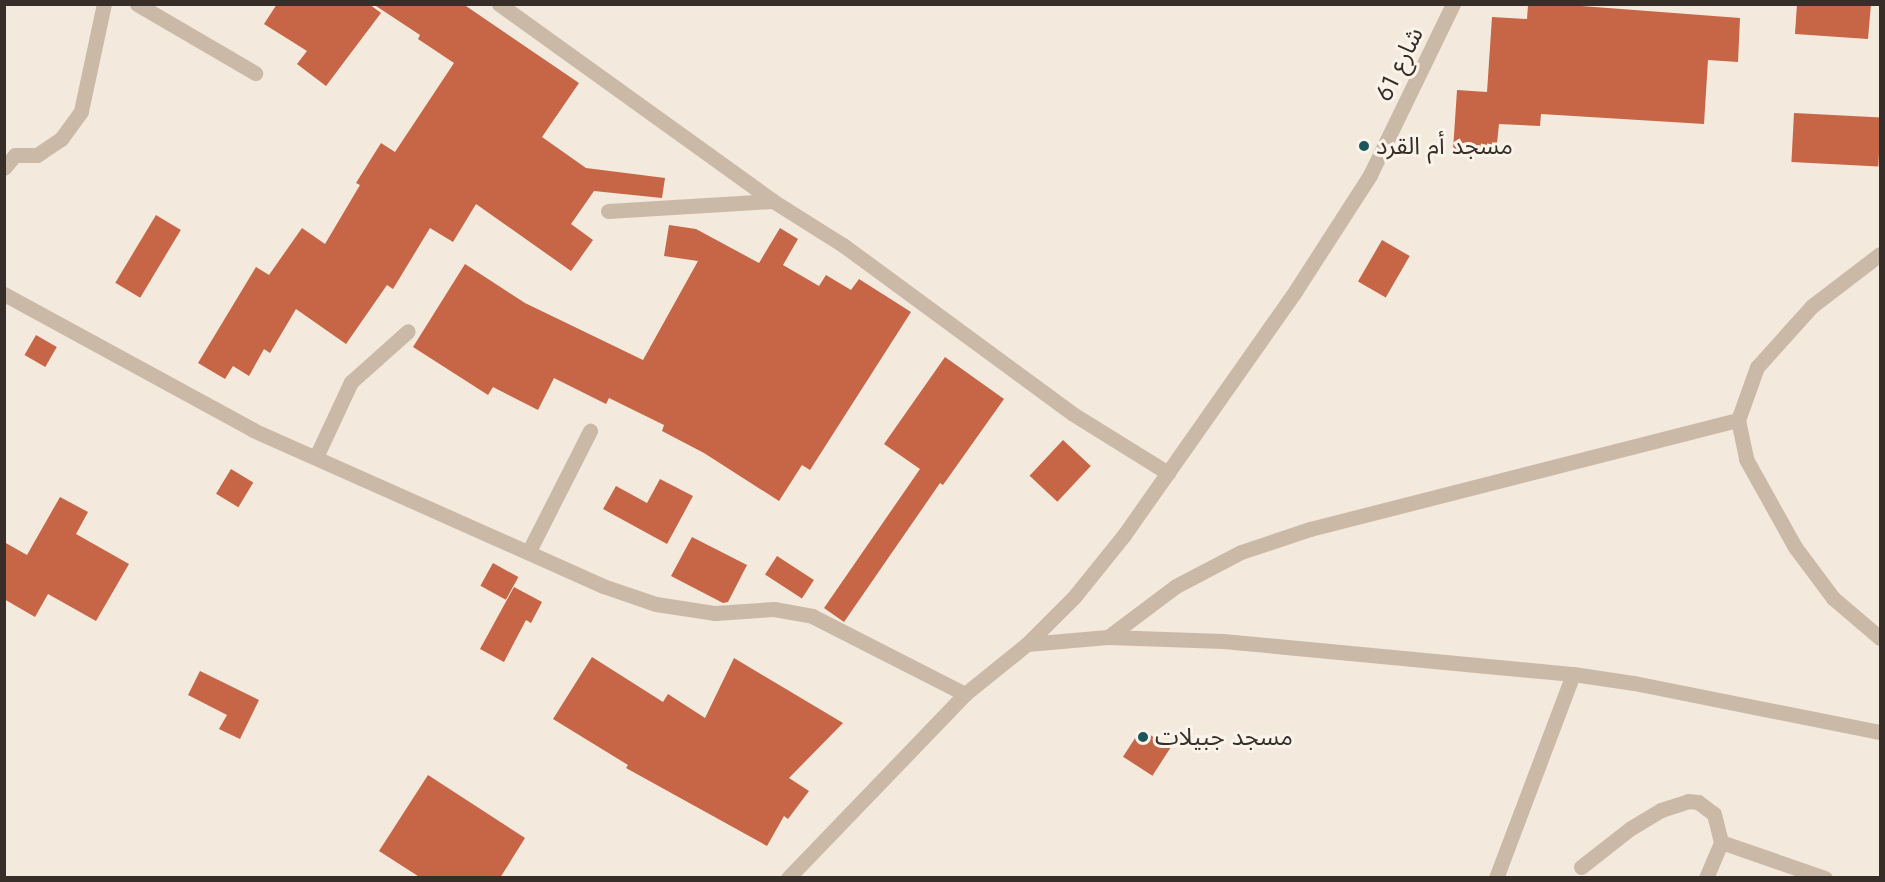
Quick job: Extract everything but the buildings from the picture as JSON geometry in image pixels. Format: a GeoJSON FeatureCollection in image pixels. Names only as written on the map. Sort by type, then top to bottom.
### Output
{"type":"FeatureCollection","features":[{"type":"Feature","properties":{"kind":"street"},"geometry":{"type":"LineString","coordinates":[[4,168],[10,152],[37,155],[61,138],[81,111],[104,4]]}},
{"type":"Feature","properties":{"kind":"street"},"geometry":{"type":"LineString","coordinates":[[137,4],[255,73]]}},
{"type":"Feature","properties":{"kind":"street"},"geometry":{"type":"LineString","coordinates":[[499,4],[773,201],[843,245],[1073,414],[1168,473]]}},
{"type":"Feature","properties":{"kind":"street","name":"شارع 61"},"geometry":{"type":"LineString","coordinates":[[788,878],[964,694],[1027,644],[1074,597],[1124,535],[1296,290],[1370,175],[1453,4]]}},
{"type":"Feature","properties":{"kind":"street"},"geometry":{"type":"LineString","coordinates":[[608,211],[773,201]]}},
{"type":"Feature","properties":{"kind":"street"},"geometry":{"type":"LineString","coordinates":[[1881,254],[1812,306],[1757,367],[1738,420],[1746,459],[1795,547],[1833,598],[1881,638]]}},
{"type":"Feature","properties":{"kind":"street"},"geometry":{"type":"LineString","coordinates":[[4,294],[254,430],[603,586],[656,604],[714,613],[774,609],[812,616],[964,694]]}},
{"type":"Feature","properties":{"kind":"street"},"geometry":{"type":"LineString","coordinates":[[316,457],[351,382],[408,331]]}},
{"type":"Feature","properties":{"kind":"street"},"geometry":{"type":"LineString","coordinates":[[1108,637],[1176,586],[1241,552],[1310,529],[1738,420]]}},
{"type":"Feature","properties":{"kind":"street"},"geometry":{"type":"LineString","coordinates":[[529,551],[590,431]]}},
{"type":"Feature","properties":{"kind":"street"},"geometry":{"type":"LineString","coordinates":[[1027,644],[1108,637],[1224,641],[1573,674],[1634,683],[1881,732]]}},
{"type":"Feature","properties":{"kind":"street"},"geometry":{"type":"LineString","coordinates":[[1496,878],[1573,674]]}},
{"type":"Feature","properties":{"kind":"street"},"geometry":{"type":"LineString","coordinates":[[1581,867],[1641,822],[1661,810],[1688,801],[1698,801],[1714,813],[1721,842],[1706,878]]}},
{"type":"Feature","properties":{"kind":"street"},"geometry":{"type":"LineString","coordinates":[[1721,842],[1825,878]]}},
{"type":"Feature","properties":{"kind":"place","name":"مسجد أم القرد"},"geometry":{"type":"Point","coordinates":[1364,146]}},
{"type":"Feature","properties":{"kind":"place","name":"مسجد جبيلات"},"geometry":{"type":"Point","coordinates":[1143,737]}}]}
